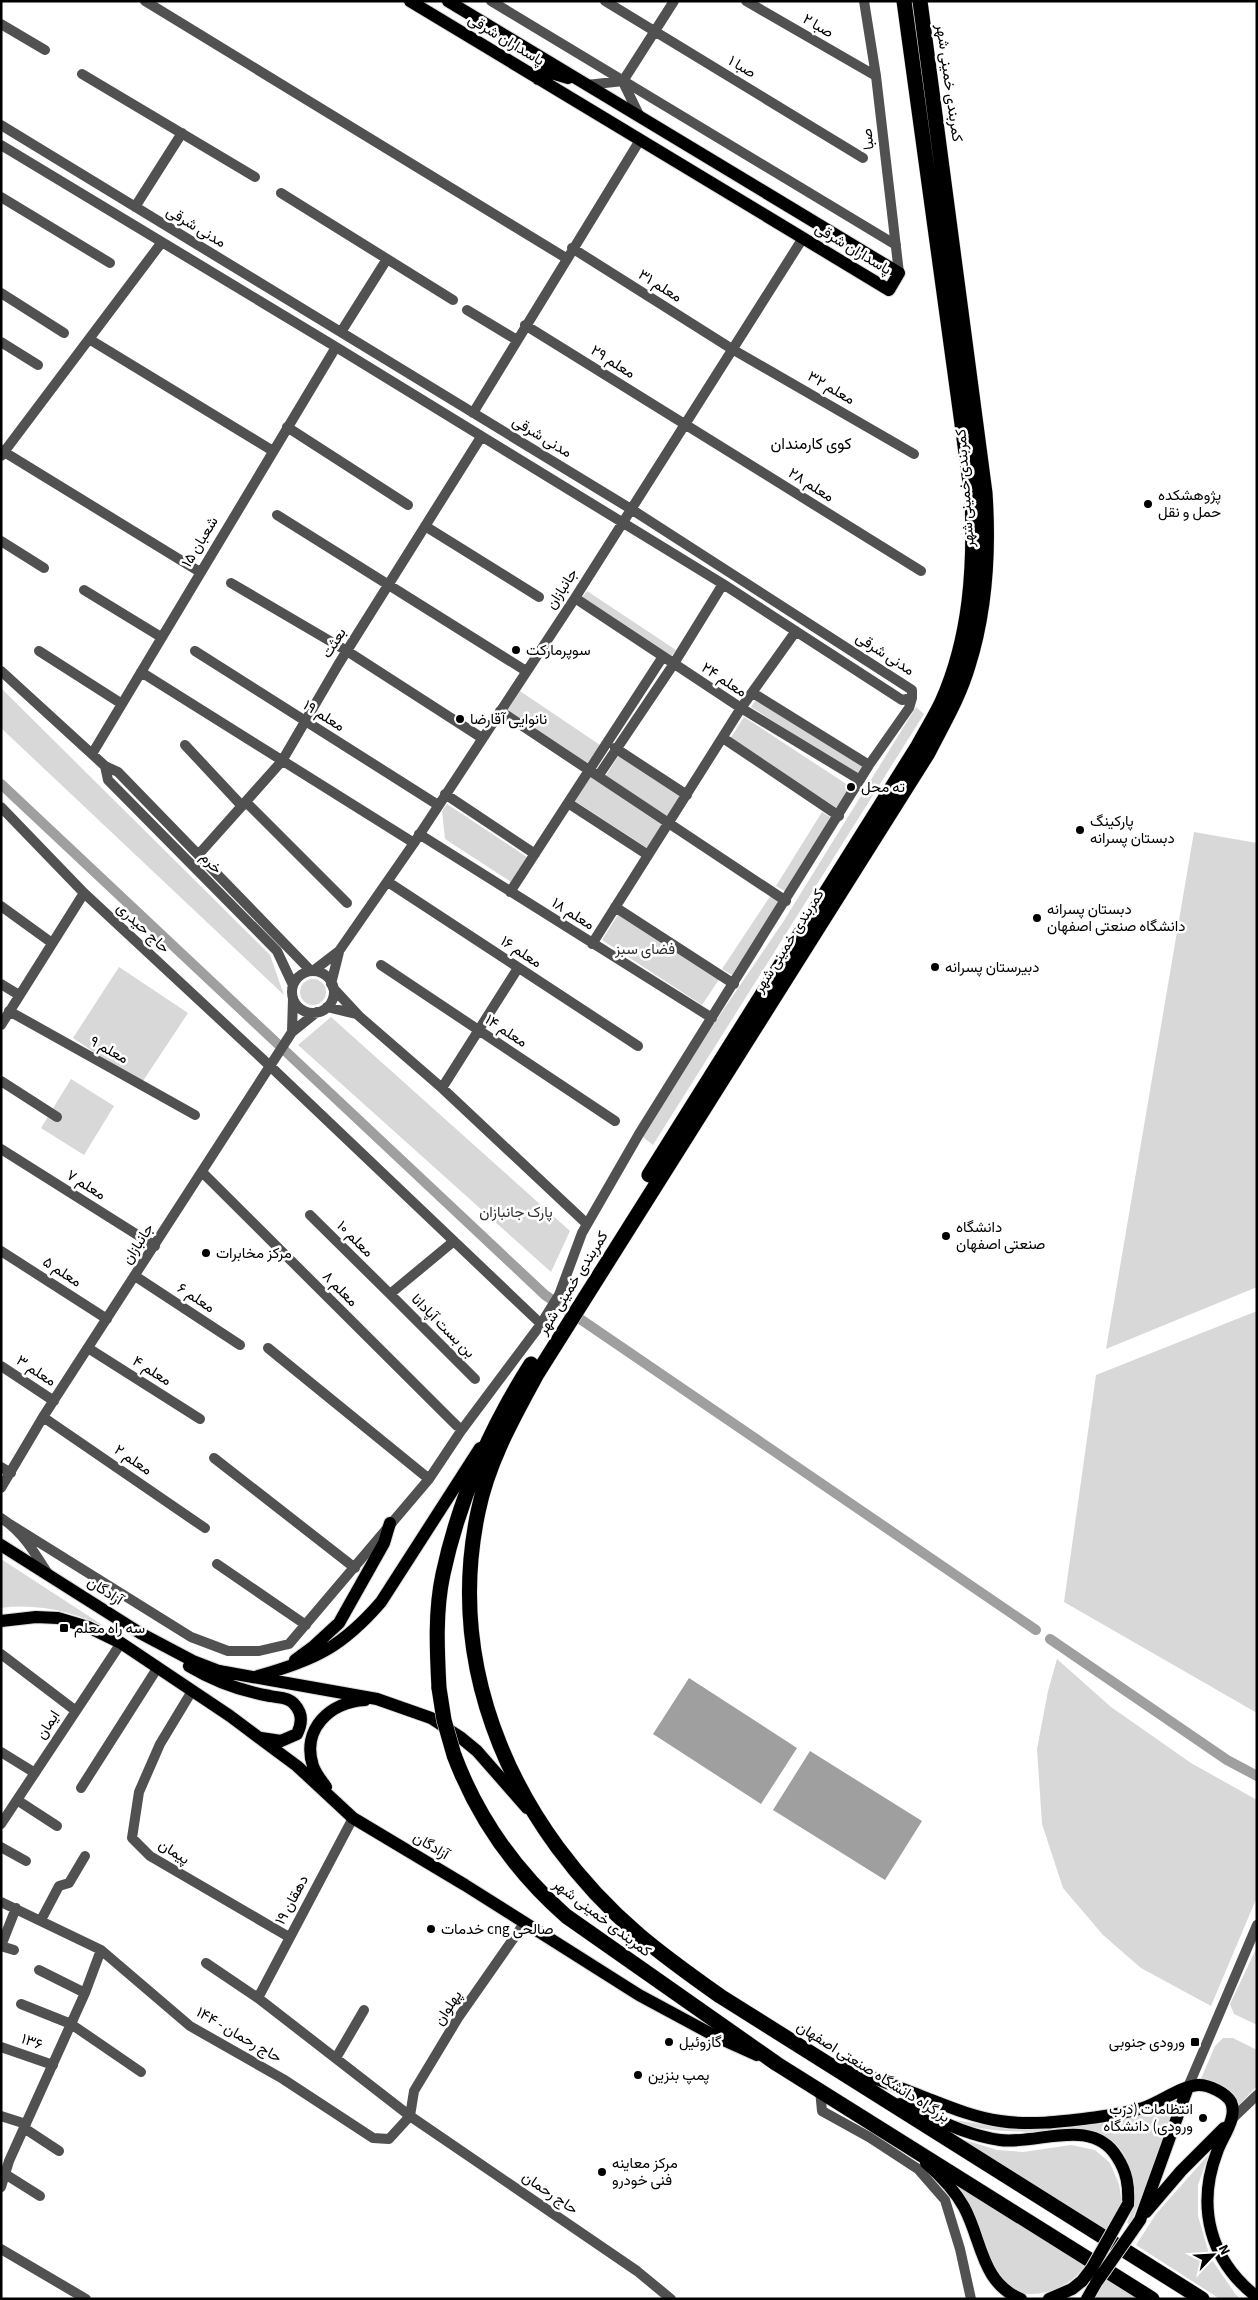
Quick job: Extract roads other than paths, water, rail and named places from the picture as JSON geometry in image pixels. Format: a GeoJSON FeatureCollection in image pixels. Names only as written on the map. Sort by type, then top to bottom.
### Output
{"type":"FeatureCollection","features":[{"type":"Feature","properties":{"kind":"highway","name":"کمربندی خمینی شهر"},"geometry":{"type":"LineString","coordinates":[[602,1259],[918,746],[942,701],[966,628],[973,581],[972,497],[904,1]]}},
{"type":"Feature","properties":{"kind":"highway","name":"کمربندی خمینی شهر"},"geometry":{"type":"LineString","coordinates":[[777,2064],[573,1922],[539,1892],[499,1844],[466,1786],[454,1755],[444,1720],[436,1649],[443,1575],[456,1527],[497,1421],[553,1322],[602,1259],[928,753],[968,668],[979,626],[988,544],[985,493],[920,1]]}},
{"type":"Feature","properties":{"kind":"highway","name":"کمربندی خمینی شهر"},"geometry":{"type":"LineString","coordinates":[[553,1322],[536,1374],[496,1452],[478,1511],[471,1552],[469,1599],[473,1651],[486,1709],[495,1735],[501,1752],[525,1798],[553,1841]]}},
{"type":"Feature","properties":{"kind":"highway","name":"بزرگراه دانشگاه صنعتی اصفهان"},"geometry":{"type":"LineString","coordinates":[[553,1841],[593,1889],[651,1945],[720,1996],[1202,2299]]}},
{"type":"Feature","properties":{"kind":"highway"},"geometry":{"type":"LineString","coordinates":[[777,2064],[907,2143],[1152,2299]]}},
{"type":"Feature","properties":{"kind":"main road","name":"پاسداران شرقی"},"geometry":{"type":"LineString","coordinates":[[410,1],[889,290],[899,273],[448,1]]}},
{"type":"Feature","properties":{"kind":"main road"},"geometry":{"type":"LineString","coordinates":[[493,51],[505,51],[526,62],[531,60],[535,53]]}},
{"type":"Feature","properties":{"kind":"main road"},"geometry":{"type":"LineString","coordinates":[[538,79],[538,72],[541,70],[563,79],[576,78]]}},
{"type":"Feature","properties":{"kind":"main road"},"geometry":{"type":"LineString","coordinates":[[252,1678],[319,1655],[350,1635],[365,1620],[381,1602],[497,1421]]}},
{"type":"Feature","properties":{"kind":"main road"},"geometry":{"type":"LineString","coordinates":[[273,1672],[314,1646],[339,1623],[384,1543],[390,1523]]}},
{"type":"Feature","properties":{"kind":"main road","name":"آزادگان"},"geometry":{"type":"LineString","coordinates":[[1,1545],[163,1646],[219,1671],[252,1678],[319,1687],[377,1699],[431,1718],[460,1737],[495,1770],[553,1841]]}},
{"type":"Feature","properties":{"kind":"main road","name":"آزادگان"},"geometry":{"type":"LineString","coordinates":[[1,1621],[36,1617],[58,1618],[88,1627],[121,1643],[158,1667],[297,1766],[353,1818],[525,1922],[639,1994],[717,2037],[777,2064]]}},
{"type":"Feature","properties":{"kind":"main road"},"geometry":{"type":"LineString","coordinates":[[163,1646],[213,1680],[256,1694],[286,1699],[295,1704],[302,1723],[298,1734],[290,1739],[281,1741],[258,1738]]}},
{"type":"Feature","properties":{"kind":"main road"},"geometry":{"type":"LineString","coordinates":[[334,1801],[314,1768],[311,1756],[315,1731],[327,1713],[337,1706],[349,1701],[377,1699]]}},
{"type":"Feature","properties":{"kind":"main road"},"geometry":{"type":"LineString","coordinates":[[812,2054],[958,2111],[981,2118],[1019,2123],[1057,2122],[1110,2116],[1143,2108],[1188,2087],[1199,2085],[1221,2093],[1230,2101],[1233,2110],[1231,2120],[1211,2168],[1206,2196],[1208,2217],[1213,2239],[1222,2258],[1234,2276],[1257,2297]]}},
{"type":"Feature","properties":{"kind":"main road"},"geometry":{"type":"LineString","coordinates":[[1140,2220],[1188,2087]]}},
{"type":"Feature","properties":{"kind":"main road"},"geometry":{"type":"LineString","coordinates":[[875,2093],[985,2137],[1025,2141],[1086,2134],[1100,2140],[1112,2149],[1123,2165],[1128,2184],[1128,2204],[1092,2268],[1082,2281],[1072,2289],[1049,2299]]}},
{"type":"Feature","properties":{"kind":"main road"},"geometry":{"type":"LineString","coordinates":[[1087,2299],[1140,2220],[1181,2171],[1231,2120]]}},
{"type":"Feature","properties":{"kind":"main road"},"geometry":{"type":"LineString","coordinates":[[907,2143],[957,2195],[975,2231],[988,2270],[998,2285],[1009,2294],[1021,2299]]}},
{"type":"Feature","properties":{"kind":"street"},"geometry":{"type":"LineString","coordinates":[[145,1],[566,258]]}},
{"type":"Feature","properties":{"kind":"street"},"geometry":{"type":"LineString","coordinates":[[491,1],[896,245]]}},
{"type":"Feature","properties":{"kind":"street","name":"صبا ۱"},"geometry":{"type":"LineString","coordinates":[[605,1],[863,158]]}},
{"type":"Feature","properties":{"kind":"street"},"geometry":{"type":"LineString","coordinates":[[587,85],[623,81],[674,1]]}},
{"type":"Feature","properties":{"kind":"street","name":"صبا ۲"},"geometry":{"type":"LineString","coordinates":[[746,1],[876,76]]}},
{"type":"Feature","properties":{"kind":"street","name":"صبا"},"geometry":{"type":"LineString","coordinates":[[864,1],[876,76],[899,273]]}},
{"type":"Feature","properties":{"kind":"street"},"geometry":{"type":"LineString","coordinates":[[1,24],[45,50]]}},
{"type":"Feature","properties":{"kind":"street"},"geometry":{"type":"LineString","coordinates":[[82,74],[255,177]]}},
{"type":"Feature","properties":{"kind":"street"},"geometry":{"type":"LineString","coordinates":[[623,81],[640,117]]}},
{"type":"Feature","properties":{"kind":"street","name":"مدنی شرقی"},"geometry":{"type":"LineString","coordinates":[[1,125],[631,509],[912,690],[912,698],[902,700],[723,584],[1,145]]}},
{"type":"Feature","properties":{"kind":"street"},"geometry":{"type":"LineString","coordinates":[[135,207],[182,133]]}},
{"type":"Feature","properties":{"kind":"street"},"geometry":{"type":"LineString","coordinates":[[473,413],[572,248],[640,140]]}},
{"type":"Feature","properties":{"kind":"street"},"geometry":{"type":"LineString","coordinates":[[281,193],[453,300]]}},
{"type":"Feature","properties":{"kind":"street"},"geometry":{"type":"LineString","coordinates":[[1,197],[110,263]]}},
{"type":"Feature","properties":{"kind":"street","name":"جانبازان"},"geometry":{"type":"LineString","coordinates":[[339,951],[388,882],[575,598],[803,238]]}},
{"type":"Feature","properties":{"kind":"street"},"geometry":{"type":"LineString","coordinates":[[162,242],[2,453],[200,572]]}},
{"type":"Feature","properties":{"kind":"street","name":"معلم ۳۱"},"geometry":{"type":"LineString","coordinates":[[572,248],[732,349]]}},
{"type":"Feature","properties":{"kind":"street"},"geometry":{"type":"LineString","coordinates":[[340,332],[387,259]]}},
{"type":"Feature","properties":{"kind":"street"},"geometry":{"type":"LineString","coordinates":[[1,293],[64,332]]}},
{"type":"Feature","properties":{"kind":"street"},"geometry":{"type":"LineString","coordinates":[[467,310],[517,340]]}},
{"type":"Feature","properties":{"kind":"street","name":"معلم ۲۹"},"geometry":{"type":"LineString","coordinates":[[526,325],[684,424]]}},
{"type":"Feature","properties":{"kind":"street"},"geometry":{"type":"LineString","coordinates":[[89,339],[273,451]]}},
{"type":"Feature","properties":{"kind":"street"},"geometry":{"type":"LineString","coordinates":[[1,342],[38,365]]}},
{"type":"Feature","properties":{"kind":"street","name":"۱۵ شعبان"},"geometry":{"type":"LineString","coordinates":[[92,754],[336,347]]}},
{"type":"Feature","properties":{"kind":"street","name":"معلم ۳۲"},"geometry":{"type":"LineString","coordinates":[[732,349],[914,454]]}},
{"type":"Feature","properties":{"kind":"street","name":"معلم ۲۸"},"geometry":{"type":"LineString","coordinates":[[684,424],[921,571]]}},
{"type":"Feature","properties":{"kind":"street"},"geometry":{"type":"LineString","coordinates":[[287,427],[408,506]]}},
{"type":"Feature","properties":{"kind":"street","name":"بعثت"},"geometry":{"type":"LineString","coordinates":[[199,854],[282,761],[347,651],[481,437]]}},
{"type":"Feature","properties":{"kind":"street"},"geometry":{"type":"LineString","coordinates":[[277,515],[526,671]]}},
{"type":"Feature","properties":{"kind":"street"},"geometry":{"type":"LineString","coordinates":[[426,526],[539,596]]}},
{"type":"Feature","properties":{"kind":"street"},"geometry":{"type":"LineString","coordinates":[[1,541],[44,568]]}},
{"type":"Feature","properties":{"kind":"street"},"geometry":{"type":"LineString","coordinates":[[232,583],[347,651],[482,738]]}},
{"type":"Feature","properties":{"kind":"street"},"geometry":{"type":"LineString","coordinates":[[510,892],[568,803],[615,748],[673,665],[723,584]]}},
{"type":"Feature","properties":{"kind":"street"},"geometry":{"type":"LineString","coordinates":[[84,590],[161,637]]}},
{"type":"Feature","properties":{"kind":"street","name":"معلم ۲۴"},"geometry":{"type":"LineString","coordinates":[[575,598],[662,658],[860,780]]}},
{"type":"Feature","properties":{"kind":"street"},"geometry":{"type":"LineString","coordinates":[[592,944],[724,738],[741,708],[796,631]]}},
{"type":"Feature","properties":{"kind":"street"},"geometry":{"type":"LineString","coordinates":[[39,651],[122,704]]}},
{"type":"Feature","properties":{"kind":"street","name":"معلم ۱۹"},"geometry":{"type":"LineString","coordinates":[[195,651],[438,805]]}},
{"type":"Feature","properties":{"kind":"street"},"geometry":{"type":"LineString","coordinates":[[594,772],[662,658]]}},
{"type":"Feature","properties":{"kind":"street","name":"خرم"},"geometry":{"type":"LineString","coordinates":[[1,671],[105,766],[118,772],[312,971]]}},
{"type":"Feature","properties":{"kind":"street","name":"معلم ۱۸"},"geometry":{"type":"LineString","coordinates":[[141,672],[282,761],[510,892],[712,1018]]}},
{"type":"Feature","properties":{"kind":"street"},"geometry":{"type":"LineString","coordinates":[[753,693],[869,765]]}},
{"type":"Feature","properties":{"kind":"street"},"geometry":{"type":"LineString","coordinates":[[5,1520],[191,1637],[228,1651],[259,1651],[289,1644],[429,1479],[460,1431],[553,1322],[559,1295],[587,1224],[639,1134],[839,816],[869,765],[909,708],[912,698]]}},
{"type":"Feature","properties":{"kind":"street"},"geometry":{"type":"LineString","coordinates":[[500,711],[670,822],[786,901]]}},
{"type":"Feature","properties":{"kind":"street"},"geometry":{"type":"LineString","coordinates":[[724,738],[839,816]]}},
{"type":"Feature","properties":{"kind":"street"},"geometry":{"type":"LineString","coordinates":[[185,745],[347,903]]}},
{"type":"Feature","properties":{"kind":"street"},"geometry":{"type":"LineString","coordinates":[[615,748],[687,795]]}},
{"type":"Feature","properties":{"kind":"street","name":"خرم"},"geometry":{"type":"LineString","coordinates":[[105,766],[108,780],[277,951],[293,985]]}},
{"type":"Feature","properties":{"kind":"street"},"geometry":{"type":"LineString","coordinates":[[445,794],[535,854]]}},
{"type":"Feature","properties":{"kind":"street"},"geometry":{"type":"LineString","coordinates":[[568,803],[648,855]]}},
{"type":"Feature","properties":{"kind":"street","name":"حاج حیدری"},"geometry":{"type":"LineString","coordinates":[[1,807],[84,893],[454,1241],[553,1322]]}},
{"type":"Feature","properties":{"kind":"street","name":"معلم ۱۶"},"geometry":{"type":"LineString","coordinates":[[388,882],[638,1046]]}},
{"type":"Feature","properties":{"kind":"street"},"geometry":{"type":"LineString","coordinates":[[1,1024],[84,893]]}},
{"type":"Feature","properties":{"kind":"street"},"geometry":{"type":"LineString","coordinates":[[1,906],[52,943]]}},
{"type":"Feature","properties":{"kind":"street"},"geometry":{"type":"LineString","coordinates":[[615,907],[734,984]]}},
{"type":"Feature","properties":{"kind":"street"},"geometry":{"type":"LineString","coordinates":[[277,951],[285,943]]}},
{"type":"Feature","properties":{"kind":"street"},"geometry":{"type":"LineString","coordinates":[[292,1032],[293,985],[301,975],[312,971],[339,951]]}},
{"type":"Feature","properties":{"kind":"street"},"geometry":{"type":"LineString","coordinates":[[292,1032],[317,1012],[327,1007],[333,995],[332,986],[339,951]]}},
{"type":"Feature","properties":{"kind":"street","name":"معلم ۱۴"},"geometry":{"type":"LineString","coordinates":[[381,965],[615,1121]]}},
{"type":"Feature","properties":{"kind":"street"},"geometry":{"type":"LineString","coordinates":[[442,1088],[518,968]]}},
{"type":"Feature","properties":{"kind":"street"},"geometry":{"type":"LineString","coordinates":[[312,971],[326,976],[332,986],[359,1016],[442,1088],[587,1224]]}},
{"type":"Feature","properties":{"kind":"street"},"geometry":{"type":"LineString","coordinates":[[1,984],[19,996]]}},
{"type":"Feature","properties":{"kind":"street"},"geometry":{"type":"LineString","coordinates":[[293,998],[301,1009],[307,1012],[317,1012]]}},
{"type":"Feature","properties":{"kind":"street"},"geometry":{"type":"LineString","coordinates":[[327,1007],[359,1016]]}},
{"type":"Feature","properties":{"kind":"street","name":"معلم ۹"},"geometry":{"type":"LineString","coordinates":[[9,1011],[194,1115]]}},
{"type":"Feature","properties":{"kind":"street","name":"جانبازان"},"geometry":{"type":"LineString","coordinates":[[1,1488],[43,1417],[292,1032]]}},
{"type":"Feature","properties":{"kind":"street"},"geometry":{"type":"LineString","coordinates":[[1,1081],[56,1117]]}},
{"type":"Feature","properties":{"kind":"street","name":"معلم ۷"},"geometry":{"type":"LineString","coordinates":[[1,1149],[155,1246]]}},
{"type":"Feature","properties":{"kind":"street","name":"معلم ۸"},"geometry":{"type":"LineString","coordinates":[[202,1172],[457,1426]]}},
{"type":"Feature","properties":{"kind":"street","name":"معلم ۱۰"},"geometry":{"type":"LineString","coordinates":[[310,1215],[390,1294]]}},
{"type":"Feature","properties":{"kind":"street"},"geometry":{"type":"LineString","coordinates":[[390,1294],[454,1241]]}},
{"type":"Feature","properties":{"kind":"street","name":"معلم ۵"},"geometry":{"type":"LineString","coordinates":[[1,1251],[107,1319]]}},
{"type":"Feature","properties":{"kind":"street","name":"معلم ۶"},"geometry":{"type":"LineString","coordinates":[[135,1276],[240,1345]]}},
{"type":"Feature","properties":{"kind":"street","name":"بن بست آپادانا"},"geometry":{"type":"LineString","coordinates":[[390,1294],[475,1380]]}},
{"type":"Feature","properties":{"kind":"street","name":"معلم ۴"},"geometry":{"type":"LineString","coordinates":[[88,1348],[200,1419]]}},
{"type":"Feature","properties":{"kind":"street"},"geometry":{"type":"LineString","coordinates":[[268,1348],[429,1479]]}},
{"type":"Feature","properties":{"kind":"street","name":"معلم ۳"},"geometry":{"type":"LineString","coordinates":[[1,1366],[54,1401]]}},
{"type":"Feature","properties":{"kind":"street","name":"معلم ۲"},"geometry":{"type":"LineString","coordinates":[[43,1417],[205,1528]]}},
{"type":"Feature","properties":{"kind":"street"},"geometry":{"type":"LineString","coordinates":[[214,1458],[355,1568]]}},
{"type":"Feature","properties":{"kind":"street"},"geometry":{"type":"LineString","coordinates":[[1,1466],[10,1473]]}},
{"type":"Feature","properties":{"kind":"street"},"geometry":{"type":"LineString","coordinates":[[5,1520],[34,1550],[48,1575]]}},
{"type":"Feature","properties":{"kind":"street"},"geometry":{"type":"LineString","coordinates":[[217,1564],[306,1625]]}},
{"type":"Feature","properties":{"kind":"street","name":"ایمان"},"geometry":{"type":"LineString","coordinates":[[1,1824],[121,1643]]}},
{"type":"Feature","properties":{"kind":"street"},"geometry":{"type":"LineString","coordinates":[[1,1654],[76,1711]]}},
{"type":"Feature","properties":{"kind":"street"},"geometry":{"type":"LineString","coordinates":[[81,1788],[158,1667]]}},
{"type":"Feature","properties":{"kind":"street","name":"پیمان"},"geometry":{"type":"LineString","coordinates":[[192,1691],[160,1744],[139,1792],[132,1838],[150,1856],[289,1937]]}},
{"type":"Feature","properties":{"kind":"street"},"geometry":{"type":"LineString","coordinates":[[1,1752],[35,1772]]}},
{"type":"Feature","properties":{"kind":"street"},"geometry":{"type":"LineString","coordinates":[[17,1800],[57,1826]]}},
{"type":"Feature","properties":{"kind":"street","name":"دهقان ۱۹"},"geometry":{"type":"LineString","coordinates":[[258,1998],[353,1818]]}},
{"type":"Feature","properties":{"kind":"street"},"geometry":{"type":"LineString","coordinates":[[1,1847],[26,1861]]}},
{"type":"Feature","properties":{"kind":"street"},"geometry":{"type":"LineString","coordinates":[[41,1920],[58,1886],[69,1883],[86,1856]]}},
{"type":"Feature","properties":{"kind":"street","name":"حاج رحمان - ۱۴۴"},"geometry":{"type":"LineString","coordinates":[[1,1902],[101,1950],[190,2026],[283,2079],[373,2138],[388,2139],[410,2116]]}},
{"type":"Feature","properties":{"kind":"street"},"geometry":{"type":"LineString","coordinates":[[14,1950],[1,1946],[16,1908]]}},
{"type":"Feature","properties":{"kind":"street","name":"پهلوان"},"geometry":{"type":"LineString","coordinates":[[410,2116],[414,2091],[458,2018],[525,1922]]}},
{"type":"Feature","properties":{"kind":"street"},"geometry":{"type":"LineString","coordinates":[[1188,2087],[1257,1925]]}},
{"type":"Feature","properties":{"kind":"street"},"geometry":{"type":"LineString","coordinates":[[1,2187],[5,2174],[5,2160],[25,2126],[72,2024],[101,1950]]}},
{"type":"Feature","properties":{"kind":"street","name":"حاج رحمان"},"geometry":{"type":"LineString","coordinates":[[206,1963],[258,1998],[410,2116],[637,2271],[671,2299]]}},
{"type":"Feature","properties":{"kind":"street"},"geometry":{"type":"LineString","coordinates":[[39,1970],[85,1993]]}},
{"type":"Feature","properties":{"kind":"street"},"geometry":{"type":"LineString","coordinates":[[21,2004],[72,2024],[141,2072]]}},
{"type":"Feature","properties":{"kind":"street"},"geometry":{"type":"LineString","coordinates":[[336,2058],[364,2010]]}},
{"type":"Feature","properties":{"kind":"street","name":"۱۳۶"},"geometry":{"type":"LineString","coordinates":[[1,2047],[53,2065]]}},
{"type":"Feature","properties":{"kind":"street"},"geometry":{"type":"LineString","coordinates":[[820,2090],[822,2111],[869,2137],[918,2169],[944,2200],[960,2249],[971,2299]]}},
{"type":"Feature","properties":{"kind":"street"},"geometry":{"type":"LineString","coordinates":[[1231,2120],[1257,2094]]}},
{"type":"Feature","properties":{"kind":"street"},"geometry":{"type":"LineString","coordinates":[[1,2116],[25,2126],[59,2151]]}},
{"type":"Feature","properties":{"kind":"street"},"geometry":{"type":"LineString","coordinates":[[5,2174],[40,2196]]}},
{"type":"Feature","properties":{"kind":"street"},"geometry":{"type":"LineString","coordinates":[[1,2249],[86,2299]]}},
{"type":"Feature","properties":{"kind":"waterway"},"geometry":{"type":"LineString","coordinates":[[1,784],[545,1295],[1036,1630]]}},
{"type":"Feature","properties":{"kind":"waterway"},"geometry":{"type":"LineString","coordinates":[[1050,1639],[1227,1760],[1257,1776]]}},
{"type":"Feature","properties":{"kind":"place","name":"پژوهشکده حمل و نقل"},"geometry":{"type":"Point","coordinates":[1148,504]}},
{"type":"Feature","properties":{"kind":"place","name":"سوپرمارکت"},"geometry":{"type":"Point","coordinates":[516,650]}},
{"type":"Feature","properties":{"kind":"place","name":"نانوایی آقارضا"},"geometry":{"type":"Point","coordinates":[460,719]}},
{"type":"Feature","properties":{"kind":"place","name":"ته محل"},"geometry":{"type":"Point","coordinates":[851,787]}},
{"type":"Feature","properties":{"kind":"place","name":"پارکینگ دبستان پسرانه"},"geometry":{"type":"Point","coordinates":[1080,830]}},
{"type":"Feature","properties":{"kind":"place","name":"دبستان پسرانه دانشگاه صنعتی اصفهان"},"geometry":{"type":"Point","coordinates":[1037,918]}},
{"type":"Feature","properties":{"kind":"place","name":"دبیرستان پسرانه"},"geometry":{"type":"Point","coordinates":[935,967]}},
{"type":"Feature","properties":{"kind":"place","name":"دانشگاه صنعتی اصفهان"},"geometry":{"type":"Point","coordinates":[946,1236]}},
{"type":"Feature","properties":{"kind":"place","name":"مرکز مخابرات"},"geometry":{"type":"Point","coordinates":[206,1253]}},
{"type":"Feature","properties":{"kind":"place","name":"سه راه معلم"},"geometry":{"type":"Point","coordinates":[64,1628]}},
{"type":"Feature","properties":{"kind":"place","name":"خدمات cng صالحی"},"geometry":{"type":"Point","coordinates":[431,1929]}},
{"type":"Feature","properties":{"kind":"place","name":"گازوئیل"},"geometry":{"type":"Point","coordinates":[669,2042]}},
{"type":"Feature","properties":{"kind":"place","name":"ورودی جنوبی"},"geometry":{"type":"Point","coordinates":[1195,2042]}},
{"type":"Feature","properties":{"kind":"place","name":"پمپ بنزین"},"geometry":{"type":"Point","coordinates":[638,2075]}},
{"type":"Feature","properties":{"kind":"place","name":"انتظامات (درب ورودی) دانشگاه"},"geometry":{"type":"Point","coordinates":[1203,2118]}},
{"type":"Feature","properties":{"kind":"place","name":"مرکز معاینه فنی خودرو"},"geometry":{"type":"Point","coordinates":[602,2172]}},
{"type":"Feature","properties":{"kind":"district","name":"کوی کارمندان"},"geometry":{"type":"Point","coordinates":[811,444]}},
{"type":"Feature","properties":{"kind":"park label","name":"فضای سبز"},"geometry":{"type":"Point","coordinates":[645,949]}},
{"type":"Feature","properties":{"kind":"park label","name":"پارک جانبازان"},"geometry":{"type":"Point","coordinates":[516,1212]}}]}
